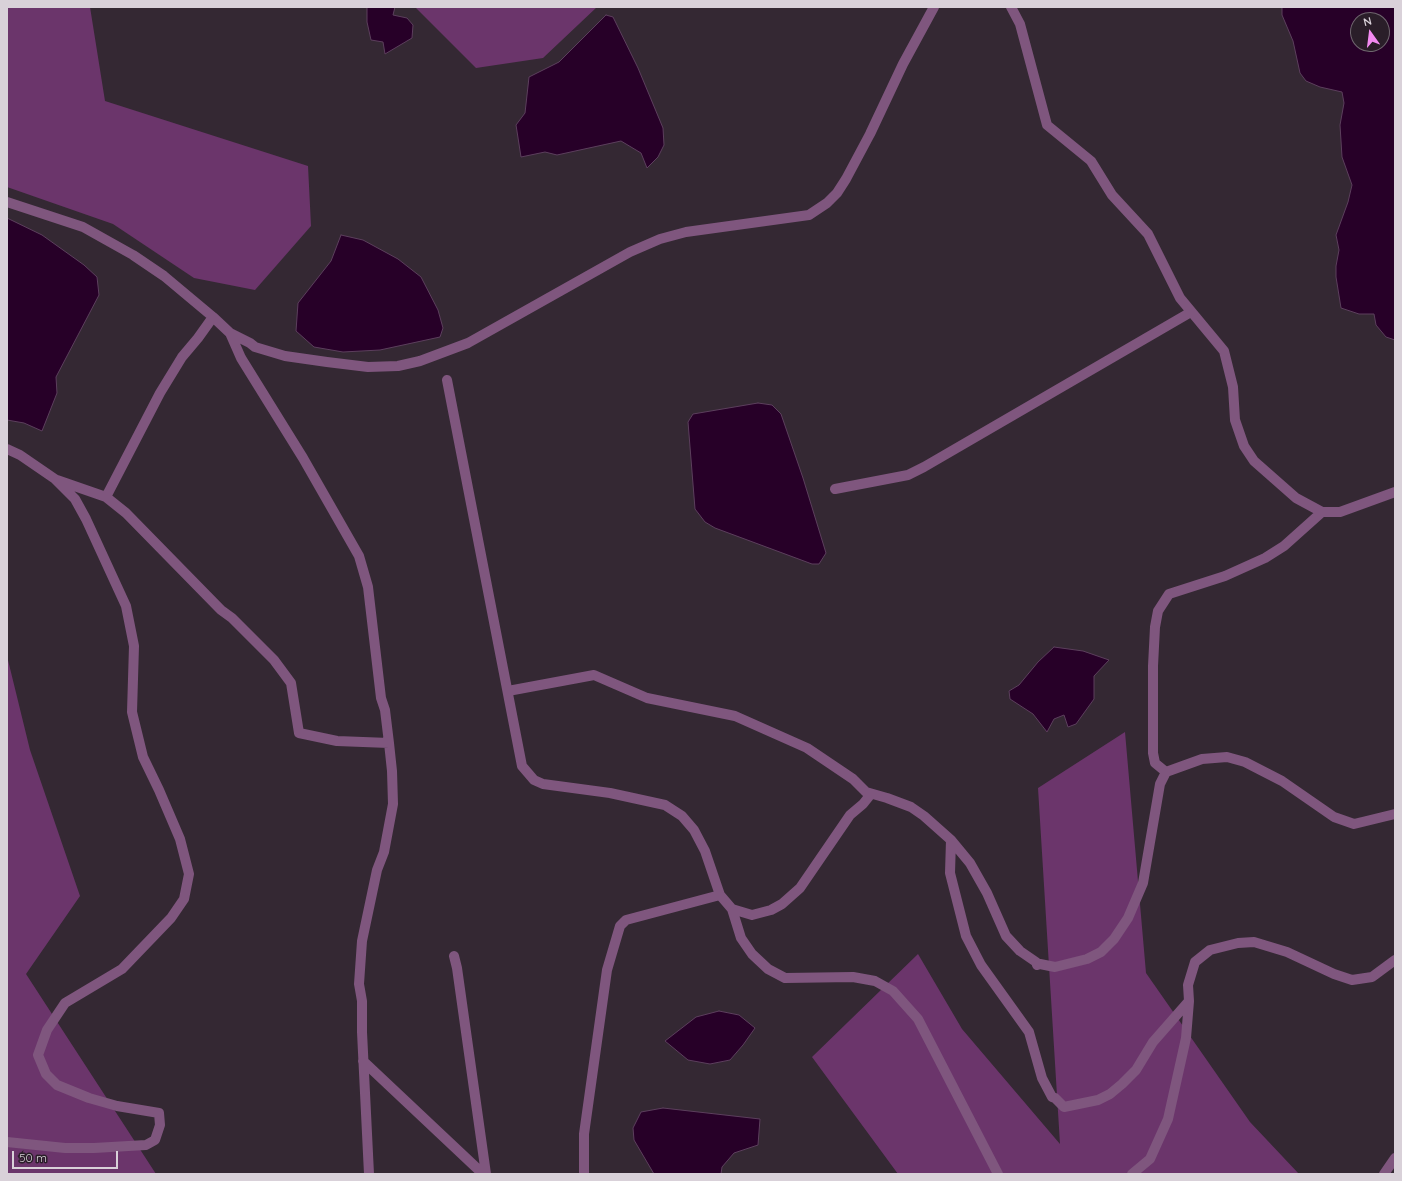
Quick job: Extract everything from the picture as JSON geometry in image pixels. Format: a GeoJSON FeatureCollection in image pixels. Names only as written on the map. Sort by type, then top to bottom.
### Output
{"type":"FeatureCollection","features":[{"type":"Feature","properties":{"kind":"street"},"geometry":{"type":"LineString","coordinates":[[7,202],[83,227],[133,255],[164,276],[230,333],[255,347],[285,356],[368,367],[398,366],[420,361],[468,343],[630,252],[660,239],[686,232],[809,215],[827,203],[837,193],[846,179],[870,134],[903,64],[934,7]]}},
{"type":"Feature","properties":{"kind":"street"},"geometry":{"type":"LineString","coordinates":[[1011,7],[1020,24],[1047,125],[1091,161],[1112,195],[1148,234],[1180,298],[1224,351],[1233,387],[1235,420],[1244,446],[1254,461],[1296,498],[1322,512],[1340,512],[1395,492]]}},
{"type":"Feature","properties":{"kind":"street"},"geometry":{"type":"LineString","coordinates":[[836,488],[908,475],[1191,312]]}},
{"type":"Feature","properties":{"kind":"street"},"geometry":{"type":"LineString","coordinates":[[106,497],[160,393],[182,357],[213,317]]}},
{"type":"Feature","properties":{"kind":"street"},"geometry":{"type":"LineString","coordinates":[[230,333],[240,358],[303,458],[358,556],[368,587],[389,743],[393,804],[384,852],[377,870],[362,941],[359,984],[362,1001],[363,1061],[369,1174]]}},
{"type":"Feature","properties":{"kind":"street"},"geometry":{"type":"LineString","coordinates":[[447,380],[522,766],[534,780],[544,784],[610,793],[665,805],[682,816],[694,830],[705,852],[720,895],[732,909],[741,938],[752,954],[768,969],[785,978],[853,976],[875,981],[894,991],[918,1019],[998,1174]]}},
{"type":"Feature","properties":{"kind":"street"},"geometry":{"type":"LineString","coordinates":[[7,449],[20,455],[55,479],[75,499],[86,519],[126,606],[134,646],[132,712],[143,757],[180,839],[189,874],[184,899],[171,918],[122,969],[65,1003],[47,1030],[38,1055],[46,1074],[57,1084],[89,1098],[117,1106],[159,1113],[160,1125],[154,1140],[146,1145],[94,1148],[65,1148],[7,1142]]}},
{"type":"Feature","properties":{"kind":"street"},"geometry":{"type":"LineString","coordinates":[[55,479],[106,497],[126,513],[221,610],[232,618],[274,660],[291,683],[299,733],[337,741],[389,743]]}},
{"type":"Feature","properties":{"kind":"street"},"geometry":{"type":"LineString","coordinates":[[1166,772],[1155,763],[1153,753],[1153,666],[1155,627],[1158,612],[1169,594],[1226,576],[1265,558],[1284,546],[1322,512]]}},
{"type":"Feature","properties":{"kind":"street"},"geometry":{"type":"LineString","coordinates":[[508,691],[594,675],[647,698],[735,716],[807,748],[853,779],[866,792],[911,807],[924,816],[951,840],[970,863],[987,893],[1006,936],[1020,952],[1036,962],[1037,965],[1040,964],[1055,967],[1087,959],[1101,952],[1114,939],[1128,918],[1143,883],[1160,784],[1166,772],[1202,759],[1227,757],[1245,762],[1282,781],[1334,817],[1354,824],[1395,814]]}},
{"type":"Feature","properties":{"kind":"street"},"geometry":{"type":"LineString","coordinates":[[732,909],[752,915],[771,910],[782,904],[800,888],[850,815],[863,804],[871,794]]}},
{"type":"Feature","properties":{"kind":"street"},"geometry":{"type":"LineString","coordinates":[[951,840],[950,873],[966,936],[981,965],[1029,1032],[1042,1078],[1052,1097],[1064,1107],[1098,1100],[1110,1094],[1122,1084],[1136,1070],[1153,1042],[1189,1001]]}},
{"type":"Feature","properties":{"kind":"street"},"geometry":{"type":"LineString","coordinates":[[584,1174],[584,1134],[607,970],[620,926],[626,920],[720,895]]}},
{"type":"Feature","properties":{"kind":"street"},"geometry":{"type":"LineString","coordinates":[[1132,1174],[1150,1159],[1168,1119],[1186,1038],[1189,1001],[1188,985],[1195,962],[1210,950],[1238,943],[1254,942],[1287,952],[1334,974],[1352,980],[1372,977],[1395,960]]}},
{"type":"Feature","properties":{"kind":"street"},"geometry":{"type":"LineString","coordinates":[[454,956],[457,968],[484,1174]]}},
{"type":"Feature","properties":{"kind":"street"},"geometry":{"type":"LineString","coordinates":[[363,1061],[484,1174]]}},
{"type":"Feature","properties":{"kind":"street"},"geometry":{"type":"LineString","coordinates":[[1384,1174],[1395,1158]]}},
{"type":"Feature","properties":{"kind":"shaded area"},"geometry":{"type":"Polygon","coordinates":[[[7,7],[90,7],[105,101],[308,166],[311,226],[255,290],[194,278],[113,224],[7,187],[7,7]]]}},
{"type":"Feature","properties":{"kind":"shaded area"},"geometry":{"type":"Polygon","coordinates":[[[367,7],[395,7],[393,15],[407,18],[413,25],[412,38],[385,54],[383,42],[371,40],[367,22],[367,7]]]}},
{"type":"Feature","properties":{"kind":"shaded area"},"geometry":{"type":"Polygon","coordinates":[[[415,7],[597,7],[543,58],[476,68],[415,7]]]}},
{"type":"Feature","properties":{"kind":"shaded area"},"geometry":{"type":"Polygon","coordinates":[[[1282,7],[1395,7],[1395,340],[1386,337],[1376,325],[1374,314],[1359,314],[1341,308],[1336,277],[1336,266],[1339,250],[1336,235],[1348,202],[1352,185],[1342,157],[1340,125],[1344,103],[1342,92],[1320,87],[1306,81],[1300,73],[1293,41],[1282,15],[1282,7]]]}},
{"type":"Feature","properties":{"kind":"shaded area"},"geometry":{"type":"Polygon","coordinates":[[[606,15],[613,17],[638,68],[663,128],[664,145],[658,157],[647,168],[641,153],[621,141],[557,155],[545,152],[521,157],[516,125],[525,113],[529,77],[559,62],[606,15]]]}},
{"type":"Feature","properties":{"kind":"shaded area"},"geometry":{"type":"Polygon","coordinates":[[[7,218],[42,235],[84,265],[97,277],[99,295],[56,377],[57,393],[42,431],[24,423],[7,420],[7,218]]]}},
{"type":"Feature","properties":{"kind":"shaded area"},"geometry":{"type":"Polygon","coordinates":[[[341,235],[363,240],[398,259],[421,277],[438,310],[443,328],[440,337],[380,350],[343,352],[314,347],[296,331],[298,303],[331,261],[341,235]]]}},
{"type":"Feature","properties":{"kind":"shaded area"},"geometry":{"type":"Polygon","coordinates":[[[758,403],[772,405],[781,414],[803,478],[826,553],[819,564],[812,564],[715,528],[705,522],[695,509],[688,422],[693,414],[758,403]]]}},
{"type":"Feature","properties":{"kind":"shaded area"},"geometry":{"type":"Polygon","coordinates":[[[1054,647],[1083,651],[1109,660],[1094,676],[1094,699],[1076,724],[1068,727],[1064,715],[1054,719],[1047,732],[1033,714],[1010,699],[1009,691],[1019,685],[1038,662],[1054,647]]]}},
{"type":"Feature","properties":{"kind":"shaded area"},"geometry":{"type":"Polygon","coordinates":[[[7,656],[30,750],[80,896],[26,974],[156,1174],[7,1174],[7,656]]]}},
{"type":"Feature","properties":{"kind":"shaded area"},"geometry":{"type":"Polygon","coordinates":[[[1125,732],[1146,973],[1250,1122],[1299,1174],[898,1174],[812,1057],[918,954],[962,1029],[1060,1144],[1038,788],[1125,732]]]}},
{"type":"Feature","properties":{"kind":"shaded area"},"geometry":{"type":"Polygon","coordinates":[[[719,1011],[739,1015],[755,1028],[730,1060],[710,1064],[688,1060],[665,1041],[696,1017],[719,1011]]]}},
{"type":"Feature","properties":{"kind":"shaded area"},"geometry":{"type":"Polygon","coordinates":[[[663,1108],[760,1119],[758,1145],[734,1153],[722,1167],[721,1174],[654,1174],[634,1140],[633,1128],[641,1112],[663,1108]]]}}]}
